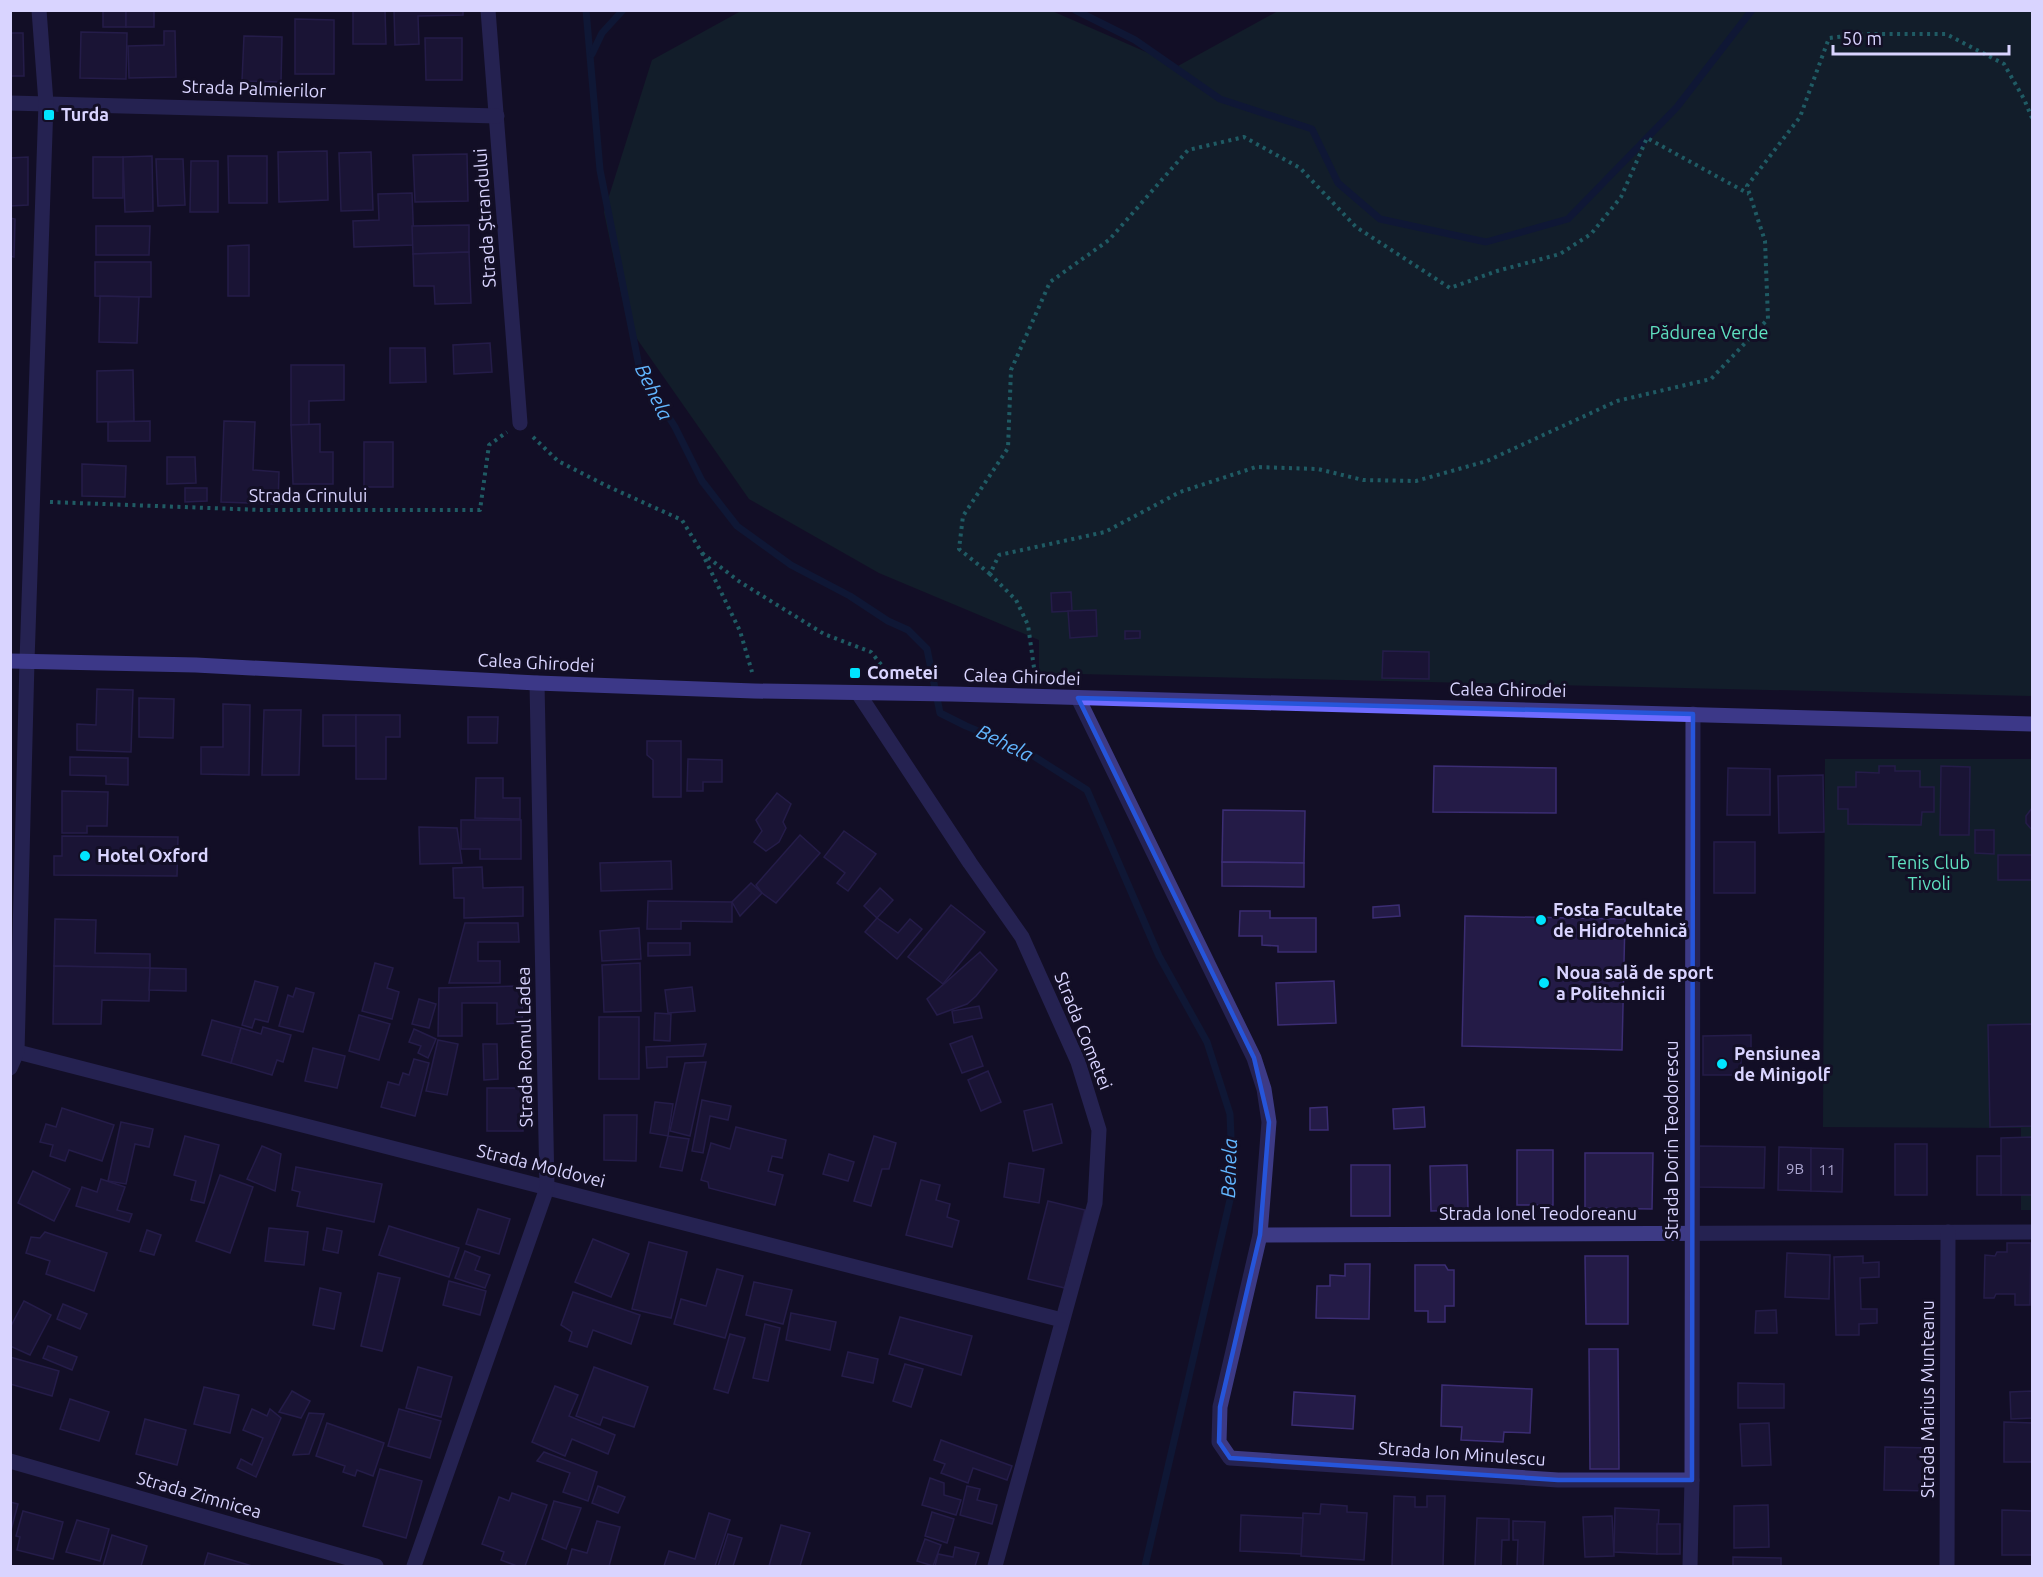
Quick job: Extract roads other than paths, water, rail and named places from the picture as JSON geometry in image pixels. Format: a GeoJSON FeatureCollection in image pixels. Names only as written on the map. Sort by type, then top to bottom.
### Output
{"type":"FeatureCollection","features":[{"type":"Feature","properties":{"kind":"street"},"geometry":{"type":"LineString","coordinates":[[10,1068],[14,1051],[46,103],[39,10]]}},
{"type":"Feature","properties":{"kind":"street","name":"Strada Ștrandului"},"geometry":{"type":"LineString","coordinates":[[488,10],[519,423]]}},
{"type":"Feature","properties":{"kind":"street","name":"Strada Palmierilor"},"geometry":{"type":"LineString","coordinates":[[10,103],[496,116]]}},
{"type":"Feature","properties":{"kind":"street","name":"Calea Ghirodei"},"geometry":{"type":"LineString","coordinates":[[10,661],[196,665],[537,683],[754,691],[951,694],[2032,724]]}},
{"type":"Feature","properties":{"kind":"street","name":"Strada Romul Ladea"},"geometry":{"type":"LineString","coordinates":[[414,1566],[548,1188],[537,683]]}},
{"type":"Feature","properties":{"kind":"street","name":"Strada Cometei"},"geometry":{"type":"LineString","coordinates":[[858,693],[1022,938],[1078,1062],[1100,1130],[1095,1203],[995,1566]]}},
{"type":"Feature","properties":{"kind":"street"},"geometry":{"type":"LineString","coordinates":[[1078,698],[1254,1059],[1264,1089],[1269,1122],[1260,1235]]}},
{"type":"Feature","properties":{"kind":"street","name":"Strada Dorin Teodorescu"},"geometry":{"type":"LineString","coordinates":[[1690,1566],[1693,714]]}},
{"type":"Feature","properties":{"kind":"street","name":"Strada Moldovei"},"geometry":{"type":"LineString","coordinates":[[14,1051],[1062,1320]]}},
{"type":"Feature","properties":{"kind":"street","name":"Strada Marius Munteanu"},"geometry":{"type":"LineString","coordinates":[[1947,1566],[1948,1232]]}},
{"type":"Feature","properties":{"kind":"street","name":"Strada Ionel Teodoreanu"},"geometry":{"type":"LineString","coordinates":[[1260,1235],[2032,1232]]}},
{"type":"Feature","properties":{"kind":"street","name":"Strada Ion Minulescu"},"geometry":{"type":"LineString","coordinates":[[1260,1235],[1220,1407],[1219,1442],[1230,1458],[1558,1480],[1692,1480]]}},
{"type":"Feature","properties":{"kind":"street","name":"Strada Zimnicea"},"geometry":{"type":"LineString","coordinates":[[10,1461],[376,1566]]}},
{"type":"Feature","properties":{"kind":"waterway","name":"Behela"},"geometry":{"type":"LineString","coordinates":[[586,10],[600,170],[640,371],[675,427],[702,481],[737,526],[791,565],[850,596],[888,621],[908,630],[927,649],[940,713],[1024,750],[1087,790],[1159,956],[1207,1042],[1230,1114],[1233,1187],[1145,1566]]}},
{"type":"Feature","properties":{"kind":"waterway"},"geometry":{"type":"LineString","coordinates":[[592,54],[602,33],[623,10]]}},
{"type":"Feature","properties":{"kind":"waterway"},"geometry":{"type":"LineString","coordinates":[[1075,10],[1135,40],[1220,99],[1312,129],[1338,183],[1380,219],[1486,242],[1568,219],[1677,107],[1752,10]]}},
{"type":"Feature","properties":{"kind":"place","name":"Turda"},"geometry":{"type":"Point","coordinates":[49,115]}},
{"type":"Feature","properties":{"kind":"place","name":"Cometei"},"geometry":{"type":"Point","coordinates":[855,673]}},
{"type":"Feature","properties":{"kind":"place","name":"Hotel Oxford"},"geometry":{"type":"Point","coordinates":[85,856]}},
{"type":"Feature","properties":{"kind":"place","name":"Fosta Facultate de Hidrotehnică"},"geometry":{"type":"Point","coordinates":[1541,920]}},
{"type":"Feature","properties":{"kind":"place","name":"Noua sală de sport a Politehnicii"},"geometry":{"type":"Point","coordinates":[1544,983]}},
{"type":"Feature","properties":{"kind":"place","name":"Pensiunea de Minigolf"},"geometry":{"type":"Point","coordinates":[1722,1064]}},
{"type":"Feature","properties":{"kind":"park label","name":"Pădurea Verde"},"geometry":{"type":"Point","coordinates":[1709,333]}},
{"type":"Feature","properties":{"kind":"park label","name":"Tenis Club Tivoli"},"geometry":{"type":"Point","coordinates":[1929,873]}}]}
